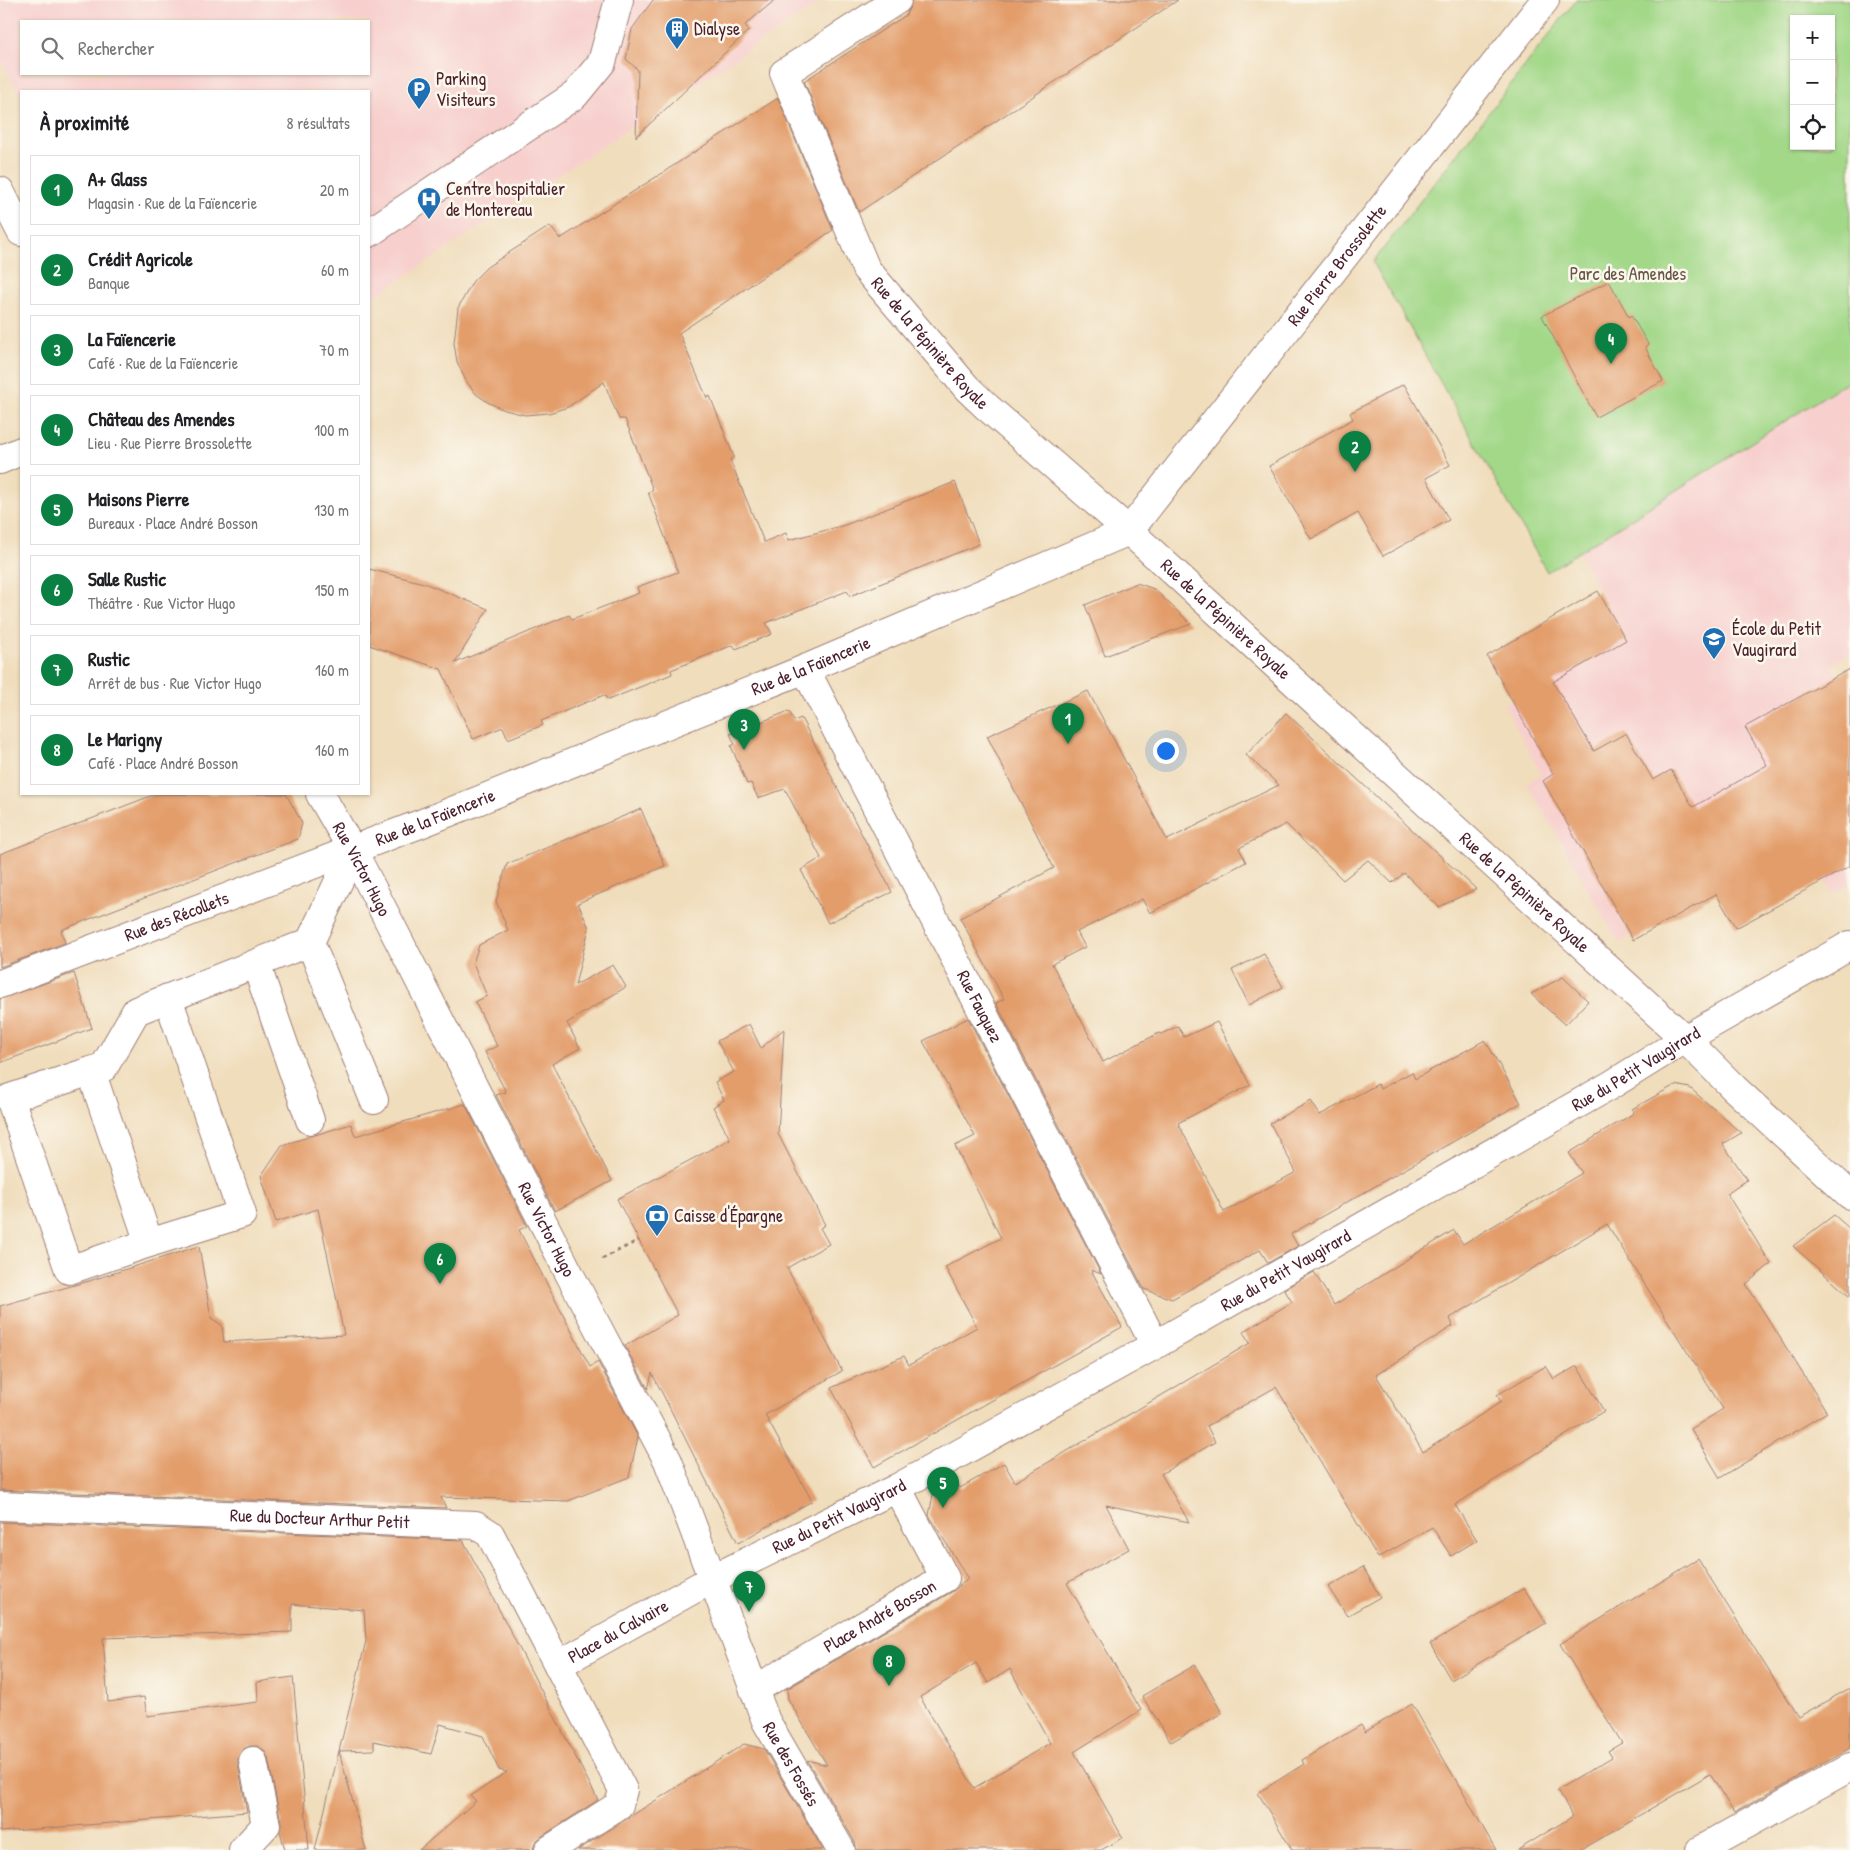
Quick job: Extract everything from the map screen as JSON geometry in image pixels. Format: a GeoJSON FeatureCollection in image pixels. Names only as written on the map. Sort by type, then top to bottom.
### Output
{"type":"FeatureCollection","features":[{"type":"Feature","properties":{"kind":"street"},"geometry":{"type":"LineString","coordinates":[[370,232],[575,95],[602,62],[619,0]]}},
{"type":"Feature","properties":{"kind":"street","name":"Rue de la Pépinière Royale"},"geometry":{"type":"LineString","coordinates":[[897,0],[784,73],[866,269],[967,388],[1128,531],[1685,1039],[1734,1088],[1850,1195]]}},
{"type":"Feature","properties":{"kind":"street","name":"Rue Pierre Brossolette"},"geometry":{"type":"LineString","coordinates":[[1128,531],[1545,0]]}},
{"type":"Feature","properties":{"kind":"street"},"geometry":{"type":"LineString","coordinates":[[0,192],[20,230]]}},
{"type":"Feature","properties":{"kind":"street"},"geometry":{"type":"LineString","coordinates":[[0,460],[20,451]]}},
{"type":"Feature","properties":{"kind":"street","name":"Rue de la Faïencerie"},"geometry":{"type":"LineString","coordinates":[[353,851],[805,669],[1128,531]]}},
{"type":"Feature","properties":{"kind":"street","name":"Rue Fauquez"},"geometry":{"type":"LineString","coordinates":[[805,669],[1155,1345]]}},
{"type":"Feature","properties":{"kind":"street","name":"Rue Victor Hugo"},"geometry":{"type":"LineString","coordinates":[[321,795],[353,851],[570,1275],[668,1461],[751,1683]]}},
{"type":"Feature","properties":{"kind":"street"},"geometry":{"type":"LineString","coordinates":[[168,998],[242,1214],[69,1270],[10,1098],[104,1067],[136,1011],[168,998],[256,964],[310,942],[353,851]]}},
{"type":"Feature","properties":{"kind":"street","name":"Rue des Récollets"},"geometry":{"type":"LineString","coordinates":[[0,984],[353,851]]}},
{"type":"Feature","properties":{"kind":"street"},"geometry":{"type":"LineString","coordinates":[[310,942],[374,1100]]}},
{"type":"Feature","properties":{"kind":"street","name":"Rue du Petit Vaugirard"},"geometry":{"type":"LineString","coordinates":[[712,1579],[897,1488],[1155,1345],[1602,1090],[1685,1039],[1850,945]]}},
{"type":"Feature","properties":{"kind":"street"},"geometry":{"type":"LineString","coordinates":[[256,964],[310,1120]]}},
{"type":"Feature","properties":{"kind":"street"},"geometry":{"type":"LineString","coordinates":[[91,1071],[149,1243]]}},
{"type":"Feature","properties":{"kind":"street","name":"Place André Bosson"},"geometry":{"type":"LineString","coordinates":[[751,1683],[945,1578],[897,1488]]}},
{"type":"Feature","properties":{"kind":"street","name":"Rue du Docteur Arthur Petit"},"geometry":{"type":"LineString","coordinates":[[0,1506],[476,1525],[490,1534],[558,1665]]}},
{"type":"Feature","properties":{"kind":"street","name":"Place du Calvaire"},"geometry":{"type":"LineString","coordinates":[[549,1850],[619,1805],[622,1790],[558,1665],[712,1579]]}},
{"type":"Feature","properties":{"kind":"street","name":"Rue des Fossés"},"geometry":{"type":"LineString","coordinates":[[751,1683],[766,1721],[841,1850]]}},
{"type":"Feature","properties":{"kind":"street"},"geometry":{"type":"LineString","coordinates":[[243,1850],[266,1825],[254,1761]]}},
{"type":"Feature","properties":{"kind":"street"},"geometry":{"type":"LineString","coordinates":[[1700,1850],[1850,1767]]}},
{"type":"Feature","properties":{"kind":"path"},"geometry":{"type":"LineString","coordinates":[[620,1250],[638,1240]]}},
{"type":"Feature","properties":{"kind":"shaded area","name":"Centre hospitalier de Montereau"},"geometry":{"type":"Polygon","coordinates":[[[0,0],[824,0],[370,299],[370,90],[20,90],[20,95],[0,57],[0,0]]]}},
{"type":"Feature","properties":{"kind":"shaded area","name":"École du Petit Vaugirard"},"geometry":{"type":"Polygon","coordinates":[[[1850,380],[1850,653],[1831,666],[1850,702],[1850,884],[1833,894],[1820,872],[1731,880],[1619,943],[1527,783],[1541,774],[1504,704],[1626,639],[1578,552],[1850,380]]]}},
{"type":"Feature","properties":{"kind":"green space","name":"Parc des Amendes"},"geometry":{"type":"Polygon","coordinates":[[[1576,0],[1850,0],[1850,380],[1547,572],[1373,262],[1576,0]]]}},
{"type":"Feature","properties":{"kind":"building","name":"Dialyse"},"geometry":{"type":"Polygon","coordinates":[[[653,0],[775,0],[745,25],[749,30],[636,137],[638,70],[626,59],[632,29],[653,0]]]}},
{"type":"Feature","properties":{"kind":"building"},"geometry":{"type":"Polygon","coordinates":[[[912,0],[1178,0],[859,212],[804,81],[906,15],[912,0]]]}},
{"type":"Feature","properties":{"kind":"building"},"geometry":{"type":"Polygon","coordinates":[[[778,98],[833,230],[679,333],[707,398],[710,396],[734,457],[730,460],[764,542],[786,533],[789,540],[845,525],[955,482],[979,544],[850,596],[847,591],[766,623],[772,634],[736,649],[733,645],[671,670],[672,674],[608,700],[604,695],[541,721],[543,725],[508,739],[503,727],[473,739],[441,669],[370,645],[370,569],[424,583],[488,609],[455,663],[569,615],[572,619],[639,593],[637,587],[678,572],[648,492],[653,490],[625,419],[619,419],[604,382],[568,407],[549,413],[525,415],[505,410],[489,403],[476,394],[466,381],[457,362],[454,343],[458,308],[473,281],[487,267],[550,226],[560,239],[778,98]]]}},
{"type":"Feature","properties":{"kind":"building"},"geometry":{"type":"Polygon","coordinates":[[[1609,281],[1629,317],[1631,315],[1648,344],[1645,347],[1663,381],[1596,417],[1542,316],[1609,281]]]}},
{"type":"Feature","properties":{"kind":"building"},"geometry":{"type":"Polygon","coordinates":[[[1404,384],[1450,465],[1426,478],[1449,520],[1383,556],[1358,513],[1311,539],[1269,466],[1353,419],[1350,413],[1404,384]]]}},
{"type":"Feature","properties":{"kind":"building"},"geometry":{"type":"Polygon","coordinates":[[[1137,583],[1154,589],[1191,624],[1105,656],[1085,605],[1137,583]]]}},
{"type":"Feature","properties":{"kind":"building"},"geometry":{"type":"Polygon","coordinates":[[[1598,591],[1626,640],[1553,682],[1594,751],[1626,733],[1653,780],[1671,770],[1693,807],[1767,765],[1745,727],[1850,669],[1850,866],[1736,928],[1716,894],[1633,940],[1543,781],[1553,774],[1487,656],[1598,591]]]}},
{"type":"Feature","properties":{"kind":"building"},"geometry":{"type":"Polygon","coordinates":[[[1088,691],[1167,840],[1279,785],[1246,755],[1286,713],[1476,889],[1439,907],[1404,873],[1392,883],[1368,860],[1343,880],[1286,824],[1239,848],[1246,862],[1150,913],[1142,899],[1077,932],[1085,947],[1052,964],[1103,1062],[1159,1033],[1161,1034],[1178,1026],[1184,1037],[1217,1022],[1250,1085],[1178,1123],[1224,1212],[1296,1172],[1270,1123],[1311,1101],[1320,1115],[1378,1084],[1380,1089],[1412,1072],[1415,1079],[1485,1040],[1521,1103],[1291,1234],[1298,1246],[1268,1263],[1260,1250],[1172,1299],[1144,1289],[996,1003],[1004,999],[960,918],[1054,868],[987,736],[1088,691]]]}},
{"type":"Feature","properties":{"kind":"building"},"geometry":{"type":"Polygon","coordinates":[[[789,711],[794,721],[801,718],[892,892],[828,923],[801,870],[821,858],[785,789],[758,798],[751,783],[747,784],[731,746],[735,744],[730,734],[789,711]]]}},
{"type":"Feature","properties":{"kind":"building"},"geometry":{"type":"Polygon","coordinates":[[[153,795],[287,795],[302,823],[298,839],[61,930],[65,943],[0,967],[0,854],[153,795]]]}},
{"type":"Feature","properties":{"kind":"building"},"geometry":{"type":"Polygon","coordinates":[[[641,809],[665,866],[578,903],[589,928],[575,985],[613,965],[626,987],[567,1023],[580,1048],[552,1064],[612,1181],[555,1211],[496,1095],[506,1092],[485,1052],[497,1046],[475,1002],[487,996],[473,963],[479,945],[508,930],[496,901],[507,864],[641,809]]]}},
{"type":"Feature","properties":{"kind":"building"},"geometry":{"type":"Polygon","coordinates":[[[1264,954],[1283,987],[1249,1005],[1232,970],[1264,954]]]}},
{"type":"Feature","properties":{"kind":"building"},"geometry":{"type":"Polygon","coordinates":[[[74,973],[92,1028],[0,1063],[0,999],[74,973]]]}},
{"type":"Feature","properties":{"kind":"building"},"geometry":{"type":"Polygon","coordinates":[[[1563,977],[1588,1001],[1565,1025],[1531,994],[1563,977]]]}},
{"type":"Feature","properties":{"kind":"building"},"geometry":{"type":"Polygon","coordinates":[[[968,1018],[1101,1274],[1091,1270],[1122,1327],[874,1467],[831,1388],[904,1356],[909,1365],[977,1327],[945,1267],[1001,1238],[955,1146],[975,1136],[923,1041],[968,1018]]]}},
{"type":"Feature","properties":{"kind":"building"},"geometry":{"type":"Polygon","coordinates":[[[749,1024],[761,1048],[784,1029],[778,1134],[825,1225],[820,1228],[829,1244],[787,1268],[842,1371],[765,1415],[812,1501],[738,1543],[652,1373],[648,1389],[625,1346],[678,1315],[617,1199],[730,1139],[713,1107],[724,1100],[715,1082],[734,1072],[717,1041],[749,1024]]]}},
{"type":"Feature","properties":{"kind":"building"},"geometry":{"type":"Polygon","coordinates":[[[1675,1085],[1690,1088],[1741,1133],[1723,1144],[1747,1180],[1727,1194],[1771,1264],[1746,1284],[1827,1412],[1720,1478],[1691,1429],[1723,1409],[1607,1224],[1450,1318],[1453,1326],[1376,1375],[1423,1452],[1501,1402],[1497,1395],[1546,1366],[1554,1379],[1577,1366],[1604,1411],[1455,1505],[1477,1540],[1451,1556],[1432,1527],[1378,1558],[1276,1387],[1207,1426],[1215,1442],[1161,1474],[1189,1522],[1106,1505],[1129,1549],[1067,1583],[1141,1710],[1074,1752],[1123,1838],[1101,1850],[857,1850],[855,1842],[807,1760],[827,1765],[788,1699],[787,1689],[953,1591],[968,1579],[929,1515],[935,1485],[953,1475],[960,1488],[1004,1463],[1015,1482],[1250,1343],[1243,1332],[1292,1302],[1284,1289],[1314,1272],[1334,1305],[1454,1230],[1463,1244],[1582,1173],[1569,1153],[1634,1113],[1632,1109],[1675,1085]],[[976,1663],[920,1697],[974,1788],[1050,1743],[1010,1669],[988,1683],[976,1663]]]}},
{"type":"Feature","properties":{"kind":"building"},"geometry":{"type":"Polygon","coordinates":[[[465,1104],[527,1226],[519,1230],[590,1367],[598,1362],[638,1437],[629,1477],[568,1501],[441,1497],[446,1508],[0,1490],[0,1306],[89,1281],[199,1246],[211,1318],[222,1325],[224,1342],[344,1335],[318,1209],[276,1222],[261,1176],[282,1145],[351,1124],[355,1136],[465,1104]]]}},
{"type":"Feature","properties":{"kind":"building"},"geometry":{"type":"Polygon","coordinates":[[[1834,1215],[1850,1229],[1850,1297],[1793,1246],[1834,1215]]]}},
{"type":"Feature","properties":{"kind":"building"},"geometry":{"type":"Polygon","coordinates":[[[0,1522],[463,1540],[598,1800],[541,1837],[535,1842],[533,1850],[419,1850],[476,1801],[471,1796],[507,1772],[499,1770],[483,1736],[440,1724],[431,1754],[374,1741],[374,1750],[339,1751],[366,1641],[364,1610],[292,1604],[292,1632],[103,1638],[108,1702],[144,1697],[147,1716],[258,1702],[257,1682],[293,1677],[309,1850],[285,1850],[268,1758],[264,1750],[257,1746],[250,1746],[242,1750],[238,1757],[247,1812],[0,1832],[0,1522]]]}},
{"type":"Feature","properties":{"kind":"building"},"geometry":{"type":"Polygon","coordinates":[[[1698,1559],[1798,1717],[1850,1688],[1850,1748],[1734,1813],[1710,1774],[1580,1850],[1518,1850],[1573,1816],[1557,1790],[1612,1757],[1608,1751],[1622,1743],[1560,1644],[1698,1559]]]}},
{"type":"Feature","properties":{"kind":"building"},"geometry":{"type":"Polygon","coordinates":[[[1363,1567],[1380,1597],[1347,1616],[1328,1587],[1363,1567]]]}},
{"type":"Feature","properties":{"kind":"building"},"geometry":{"type":"Polygon","coordinates":[[[1524,1588],[1546,1623],[1451,1680],[1430,1644],[1524,1588]]]}},
{"type":"Feature","properties":{"kind":"building"},"geometry":{"type":"Polygon","coordinates":[[[1195,1665],[1222,1713],[1171,1742],[1142,1696],[1195,1665]]]}},
{"type":"Feature","properties":{"kind":"building"},"geometry":{"type":"Polygon","coordinates":[[[1412,1704],[1496,1850],[1292,1850],[1258,1793],[1304,1764],[1302,1760],[1361,1725],[1365,1732],[1412,1704]]]}},
{"type":"Feature","properties":{"kind":"building"},"geometry":{"type":"Polygon","coordinates":[[[744,1744],[764,1749],[823,1850],[578,1850],[744,1744]]]}},
{"type":"Feature","properties":{"kind":"building"},"geometry":{"type":"Polygon","coordinates":[[[339,1751],[366,1850],[315,1850],[339,1751]]]}},
{"type":"Feature","properties":{"kind":"place","name":"Dialyse"},"geometry":{"type":"Point","coordinates":[677,50]}},
{"type":"Feature","properties":{"kind":"place","name":"Parking Visiteurs"},"geometry":{"type":"Point","coordinates":[419,110]}},
{"type":"Feature","properties":{"kind":"place","name":"Centre hospitalier de Montereau"},"geometry":{"type":"Point","coordinates":[429,220]}},
{"type":"Feature","properties":{"kind":"place","name":"Château des Amendes"},"geometry":{"type":"Point","coordinates":[1611,364]}},
{"type":"Feature","properties":{"kind":"place","name":"Crédit Agricole"},"geometry":{"type":"Point","coordinates":[1355,472]}},
{"type":"Feature","properties":{"kind":"place","name":"École du Petit Vaugirard"},"geometry":{"type":"Point","coordinates":[1714,660]}},
{"type":"Feature","properties":{"kind":"place","name":"A+ Glass"},"geometry":{"type":"Point","coordinates":[1068,744]}},
{"type":"Feature","properties":{"kind":"place","name":"La Faïencerie"},"geometry":{"type":"Point","coordinates":[744,750]}},
{"type":"Feature","properties":{"kind":"place","name":"Caisse d'Épargne"},"geometry":{"type":"Point","coordinates":[657,1237]}},
{"type":"Feature","properties":{"kind":"place","name":"Salle Rustic"},"geometry":{"type":"Point","coordinates":[440,1284]}},
{"type":"Feature","properties":{"kind":"place","name":"Maisons Pierre"},"geometry":{"type":"Point","coordinates":[943,1508]}},
{"type":"Feature","properties":{"kind":"place","name":"Rustic"},"geometry":{"type":"Point","coordinates":[749,1612]}},
{"type":"Feature","properties":{"kind":"place","name":"Le Marigny"},"geometry":{"type":"Point","coordinates":[889,1686]}}]}
